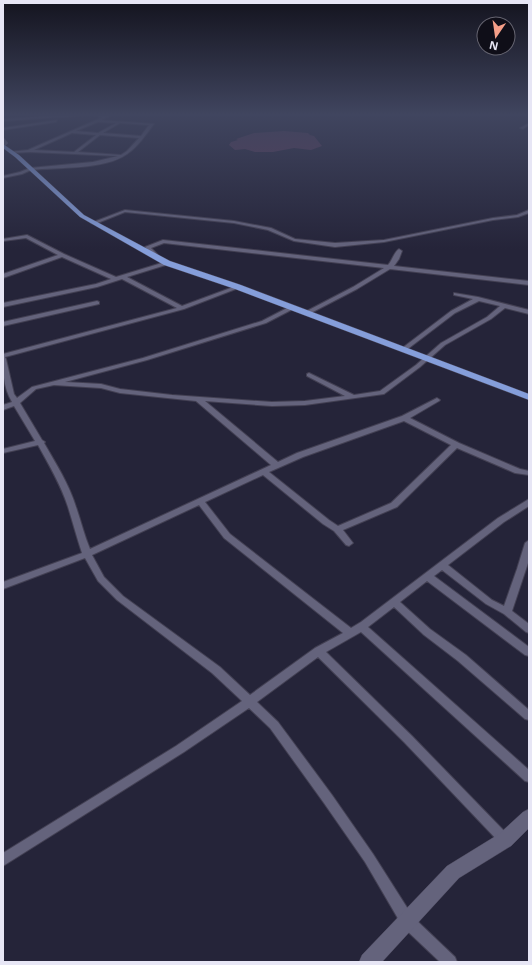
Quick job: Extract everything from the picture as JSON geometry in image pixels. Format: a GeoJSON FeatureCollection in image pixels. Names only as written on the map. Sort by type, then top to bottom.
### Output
{"type":"FeatureCollection","features":[{"type":"Feature","properties":{"kind":"highway"},"geometry":{"type":"LineString","coordinates":[[19,159],[69,205],[93,223],[167,263],[238,287],[529,397]]}},
{"type":"Feature","properties":{"kind":"street"},"geometry":{"type":"LineString","coordinates":[[3,177],[19,174],[30,169],[100,162],[111,159]]}},
{"type":"Feature","properties":{"kind":"street"},"geometry":{"type":"LineString","coordinates":[[93,223],[125,212],[135,212],[234,222],[269,229],[294,240],[335,245],[384,241],[493,219],[518,216],[529,211]]}},
{"type":"Feature","properties":{"kind":"street"},"geometry":{"type":"LineString","coordinates":[[3,240],[27,236],[62,255],[119,278],[182,308]]}},
{"type":"Feature","properties":{"kind":"street"},"geometry":{"type":"LineString","coordinates":[[156,256],[148,247],[163,241],[529,282]]}},
{"type":"Feature","properties":{"kind":"street"},"geometry":{"type":"LineString","coordinates":[[307,313],[357,287],[391,266],[399,252]]}},
{"type":"Feature","properties":{"kind":"street"},"geometry":{"type":"LineString","coordinates":[[3,276],[62,255]]}},
{"type":"Feature","properties":{"kind":"street"},"geometry":{"type":"LineString","coordinates":[[3,305],[119,278],[167,263]]}},
{"type":"Feature","properties":{"kind":"street"},"geometry":{"type":"LineString","coordinates":[[3,356],[182,308],[238,287]]}},
{"type":"Feature","properties":{"kind":"street"},"geometry":{"type":"LineString","coordinates":[[456,294],[529,312]]}},
{"type":"Feature","properties":{"kind":"street"},"geometry":{"type":"LineString","coordinates":[[403,350],[453,312],[478,299]]}},
{"type":"Feature","properties":{"kind":"street"},"geometry":{"type":"LineString","coordinates":[[3,324],[97,303]]}},
{"type":"Feature","properties":{"kind":"street"},"geometry":{"type":"LineString","coordinates":[[54,383],[101,386],[120,391],[198,399],[272,404],[305,403],[354,398],[382,393],[427,359],[443,344],[489,318],[504,306]]}},
{"type":"Feature","properties":{"kind":"street"},"geometry":{"type":"LineString","coordinates":[[3,408],[15,403],[34,388],[145,359],[264,322],[291,308]]}},
{"type":"Feature","properties":{"kind":"street"},"geometry":{"type":"LineString","coordinates":[[3,360],[11,394],[15,403],[41,442],[65,487],[87,554],[101,579],[120,598],[216,670],[274,725],[369,858],[408,922],[450,962]]}},
{"type":"Feature","properties":{"kind":"street"},"geometry":{"type":"LineString","coordinates":[[309,375],[354,398]]}},
{"type":"Feature","properties":{"kind":"street"},"geometry":{"type":"LineString","coordinates":[[198,399],[277,466]]}},
{"type":"Feature","properties":{"kind":"street"},"geometry":{"type":"LineString","coordinates":[[3,586],[87,554],[300,455],[405,418],[438,400]]}},
{"type":"Feature","properties":{"kind":"street"},"geometry":{"type":"LineString","coordinates":[[405,418],[456,445],[518,471],[529,473]]}},
{"type":"Feature","properties":{"kind":"street"},"geometry":{"type":"LineString","coordinates":[[3,451],[41,442]]}},
{"type":"Feature","properties":{"kind":"street"},"geometry":{"type":"LineString","coordinates":[[336,529],[394,505],[456,445]]}},
{"type":"Feature","properties":{"kind":"street"},"geometry":{"type":"LineString","coordinates":[[264,472],[336,529],[349,543]]}},
{"type":"Feature","properties":{"kind":"street"},"geometry":{"type":"LineString","coordinates":[[201,502],[227,536],[350,633]]}},
{"type":"Feature","properties":{"kind":"street"},"geometry":{"type":"LineString","coordinates":[[3,860],[180,749],[319,651],[362,627],[501,520],[529,502]]}},
{"type":"Feature","properties":{"kind":"street"},"geometry":{"type":"LineString","coordinates":[[507,612],[522,569],[529,543]]}},
{"type":"Feature","properties":{"kind":"street"},"geometry":{"type":"LineString","coordinates":[[443,566],[489,602],[507,612],[529,629]]}},
{"type":"Feature","properties":{"kind":"street"},"geometry":{"type":"LineString","coordinates":[[428,577],[529,652]]}},
{"type":"Feature","properties":{"kind":"street"},"geometry":{"type":"LineString","coordinates":[[394,602],[427,632],[462,658],[529,716]]}},
{"type":"Feature","properties":{"kind":"street"},"geometry":{"type":"LineString","coordinates":[[362,627],[486,740],[529,777]]}},
{"type":"Feature","properties":{"kind":"street"},"geometry":{"type":"LineString","coordinates":[[319,651],[505,840]]}},
{"type":"Feature","properties":{"kind":"street"},"geometry":{"type":"LineString","coordinates":[[369,962],[408,922],[453,872],[505,840],[529,817]]}}]}
